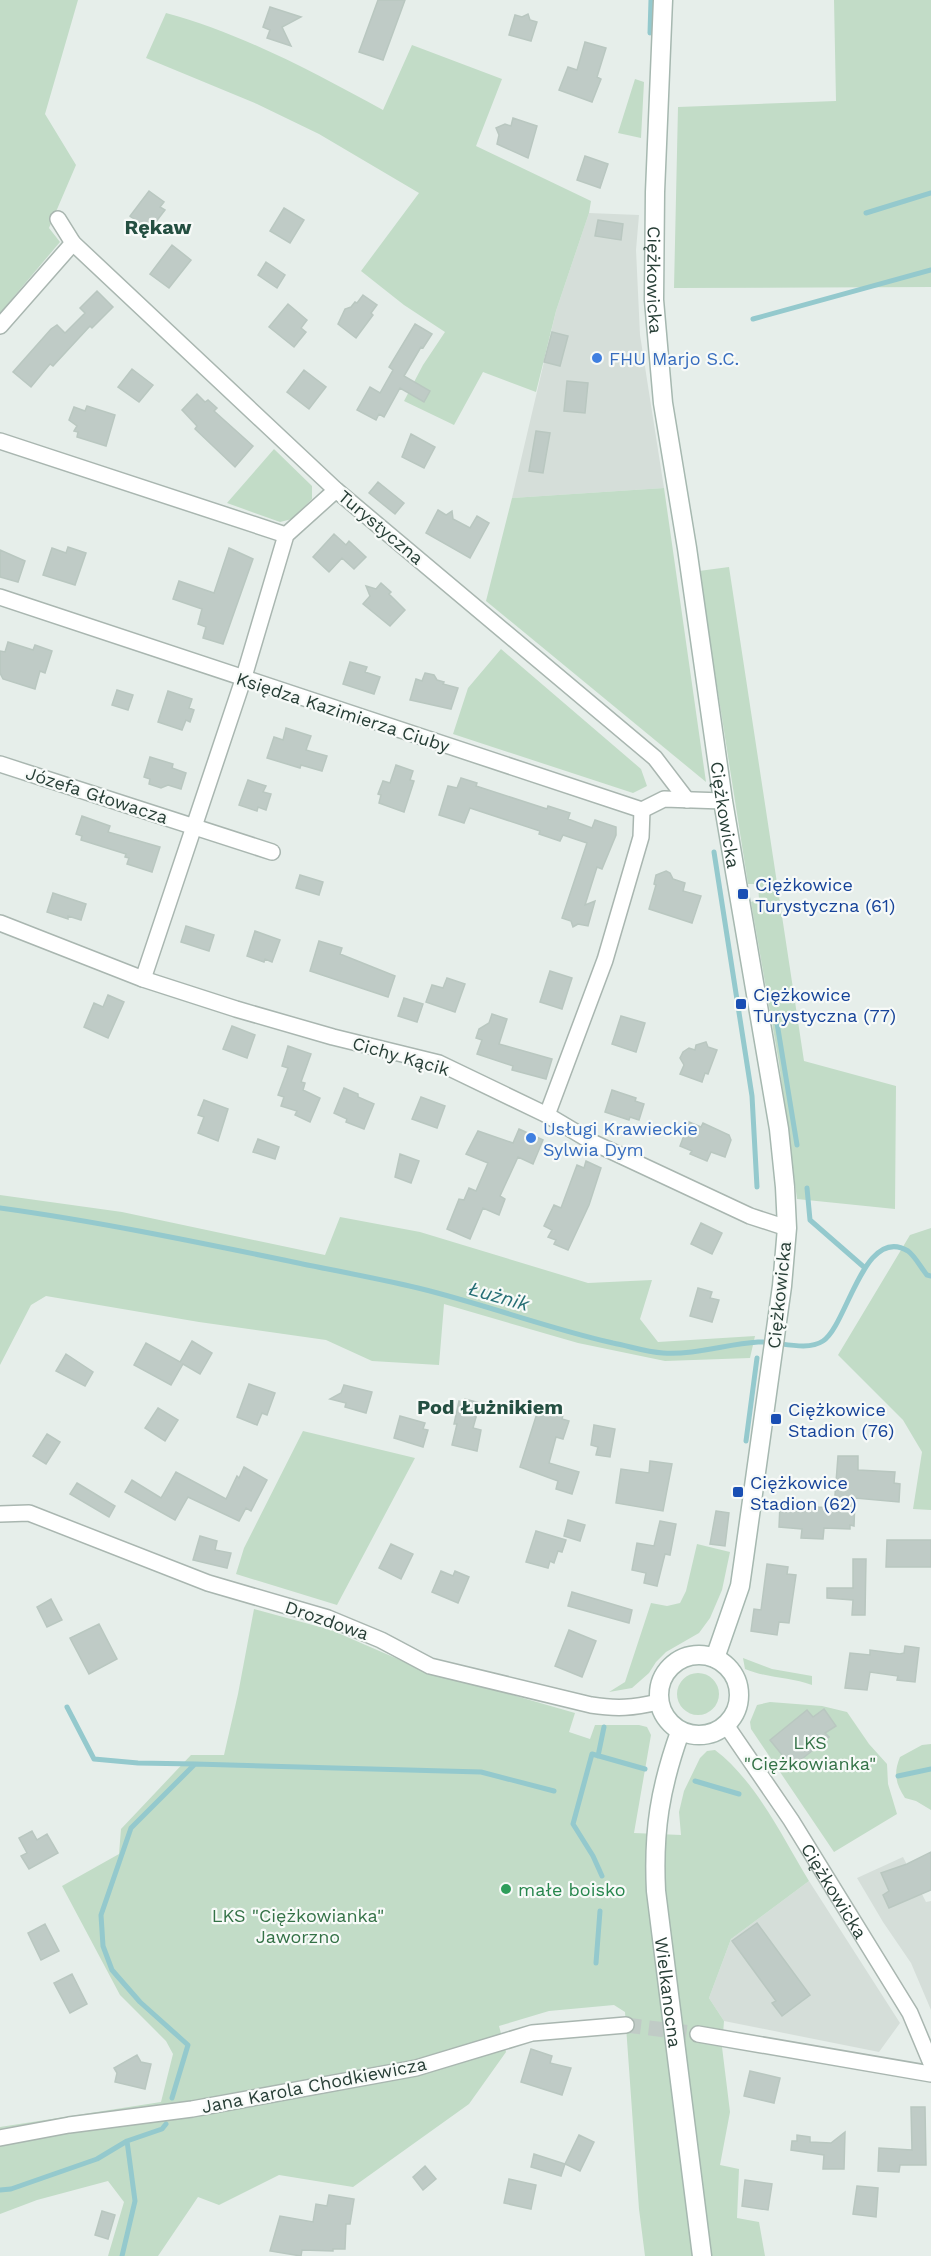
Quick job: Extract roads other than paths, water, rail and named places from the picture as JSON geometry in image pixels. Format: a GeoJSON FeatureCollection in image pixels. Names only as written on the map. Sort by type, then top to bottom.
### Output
{"type":"FeatureCollection","features":[{"type":"Feature","properties":{"kind":"street","name":"Ciężkowicka"},"geometry":{"type":"LineString","coordinates":[[663,0],[655,192],[654,300],[663,403],[687,548],[723,801],[779,1129],[787,1228],[782,1286],[740,1586],[715,1658]]}},
{"type":"Feature","properties":{"kind":"street","name":"Turystyczna"},"geometry":{"type":"LineString","coordinates":[[58,219],[73,243],[336,490],[655,758],[687,800]]}},
{"type":"Feature","properties":{"kind":"street"},"geometry":{"type":"LineString","coordinates":[[0,326],[73,243]]}},
{"type":"Feature","properties":{"kind":"street"},"geometry":{"type":"LineString","coordinates":[[0,441],[286,535]]}},
{"type":"Feature","properties":{"kind":"street"},"geometry":{"type":"LineString","coordinates":[[143,979],[243,680],[286,535],[336,490]]}},
{"type":"Feature","properties":{"kind":"street","name":"Księdza Kazimierza Ciuby"},"geometry":{"type":"LineString","coordinates":[[0,597],[243,680],[642,810]]}},
{"type":"Feature","properties":{"kind":"street","name":"Józefa Głowacza"},"geometry":{"type":"LineString","coordinates":[[0,764],[272,852]]}},
{"type":"Feature","properties":{"kind":"street"},"geometry":{"type":"LineString","coordinates":[[547,1115],[604,960],[642,837],[642,810],[664,799],[723,801]]}},
{"type":"Feature","properties":{"kind":"street","name":"Cichy Kącik"},"geometry":{"type":"LineString","coordinates":[[0,923],[143,979],[247,1012],[439,1063],[547,1115],[594,1143],[750,1216],[787,1228]]}},
{"type":"Feature","properties":{"kind":"street","name":"Drozdowa"},"geometry":{"type":"LineString","coordinates":[[0,1514],[29,1513],[208,1583],[328,1618],[381,1640],[430,1666],[591,1705],[634,1708],[658,1702]]}},
{"type":"Feature","properties":{"kind":"street"},"geometry":{"type":"LineString","coordinates":[[699,1655],[715,1658],[732,1672],[740,1691],[735,1714],[717,1732],[704,1736],[692,1736],[680,1732],[666,1719],[658,1702],[658,1690],[662,1679],[676,1661],[699,1655]]}},
{"type":"Feature","properties":{"kind":"street","name":"Ciężkowicka"},"geometry":{"type":"LineString","coordinates":[[726,1725],[791,1820],[892,1983],[910,2013],[931,2063]]}},
{"type":"Feature","properties":{"kind":"street","name":"Wielkanocna"},"geometry":{"type":"LineString","coordinates":[[680,1732],[661,1794],[654,1855],[656,1891],[702,2256]]}},
{"type":"Feature","properties":{"kind":"street","name":"Jana Karola Chodkiewicza"},"geometry":{"type":"LineString","coordinates":[[0,2138],[69,2125],[192,2109],[416,2068],[532,2033],[626,2025]]}},
{"type":"Feature","properties":{"kind":"street"},"geometry":{"type":"LineString","coordinates":[[699,2034],[931,2074]]}},
{"type":"Feature","properties":{"kind":"waterway"},"geometry":{"type":"LineString","coordinates":[[650,33],[651,0]]}},
{"type":"Feature","properties":{"kind":"waterway"},"geometry":{"type":"LineString","coordinates":[[866,213],[931,193]]}},
{"type":"Feature","properties":{"kind":"waterway"},"geometry":{"type":"LineString","coordinates":[[753,319],[931,270]]}},
{"type":"Feature","properties":{"kind":"waterway"},"geometry":{"type":"LineString","coordinates":[[714,852],[752,1096],[757,1187]]}},
{"type":"Feature","properties":{"kind":"waterway"},"geometry":{"type":"LineString","coordinates":[[777,1023],[797,1145]]}},
{"type":"Feature","properties":{"kind":"waterway"},"geometry":{"type":"LineString","coordinates":[[807,1188],[810,1220],[865,1268]]}},
{"type":"Feature","properties":{"kind":"waterway","name":"Łużnik"},"geometry":{"type":"LineString","coordinates":[[0,1208],[140,1231],[401,1284],[443,1294],[588,1337],[663,1353],[758,1342],[808,1346],[823,1341],[832,1332],[868,1264],[880,1252],[893,1246],[908,1251],[927,1275],[931,1276]]}},
{"type":"Feature","properties":{"kind":"waterway"},"geometry":{"type":"LineString","coordinates":[[746,1441],[757,1358]]}},
{"type":"Feature","properties":{"kind":"waterway"},"geometry":{"type":"LineString","coordinates":[[67,1707],[94,1759],[138,1763],[195,1764]]}},
{"type":"Feature","properties":{"kind":"waterway"},"geometry":{"type":"LineString","coordinates":[[598,1756],[604,1727]]}},
{"type":"Feature","properties":{"kind":"waterway"},"geometry":{"type":"LineString","coordinates":[[602,1876],[593,1856],[573,1824],[592,1754],[645,1769]]}},
{"type":"Feature","properties":{"kind":"waterway"},"geometry":{"type":"LineString","coordinates":[[172,2098],[188,2045],[140,2002],[112,1970],[103,1946],[101,1915],[131,1828],[195,1764],[481,1772],[554,1791]]}},
{"type":"Feature","properties":{"kind":"waterway"},"geometry":{"type":"LineString","coordinates":[[898,1776],[931,1769]]}},
{"type":"Feature","properties":{"kind":"waterway"},"geometry":{"type":"LineString","coordinates":[[695,1781],[739,1794]]}},
{"type":"Feature","properties":{"kind":"waterway"},"geometry":{"type":"LineString","coordinates":[[596,1963],[600,1911]]}},
{"type":"Feature","properties":{"kind":"waterway"},"geometry":{"type":"LineString","coordinates":[[0,2190],[11,2189],[97,2159],[127,2141],[162,2129],[166,2124]]}},
{"type":"Feature","properties":{"kind":"waterway"},"geometry":{"type":"LineString","coordinates":[[122,2256],[135,2201],[127,2141]]}},
{"type":"Feature","properties":{"kind":"tunnel"},"geometry":{"type":"LineString","coordinates":[[626,2025],[698,2034]]}},
{"type":"Feature","properties":{"kind":"place","name":"FHU Marjo S.C."},"geometry":{"type":"Point","coordinates":[597,358]}},
{"type":"Feature","properties":{"kind":"place","name":"Ciężkowice Turystyczna (61)"},"geometry":{"type":"Point","coordinates":[743,894]}},
{"type":"Feature","properties":{"kind":"place","name":"Ciężkowice Turystyczna (77)"},"geometry":{"type":"Point","coordinates":[741,1004]}},
{"type":"Feature","properties":{"kind":"place","name":"Usługi Krawieckie Sylwia Dym"},"geometry":{"type":"Point","coordinates":[531,1138]}},
{"type":"Feature","properties":{"kind":"place","name":"Ciężkowice Stadion (76)"},"geometry":{"type":"Point","coordinates":[776,1419]}},
{"type":"Feature","properties":{"kind":"place","name":"Ciężkowice Stadion (62)"},"geometry":{"type":"Point","coordinates":[738,1492]}},
{"type":"Feature","properties":{"kind":"place","name":"małe boisko"},"geometry":{"type":"Point","coordinates":[506,1889]}},
{"type":"Feature","properties":{"kind":"district","name":"Rękaw"},"geometry":{"type":"Point","coordinates":[158,227]}},
{"type":"Feature","properties":{"kind":"district","name":"Pod Łużnikiem"},"geometry":{"type":"Point","coordinates":[490,1407]}},
{"type":"Feature","properties":{"kind":"park label","name":"LKS \"Ciężkowianka\""},"geometry":{"type":"Point","coordinates":[810,1752]}},
{"type":"Feature","properties":{"kind":"park label","name":"LKS \"Ciężkowianka\" Jaworzno"},"geometry":{"type":"Point","coordinates":[298,1925]}}]}
